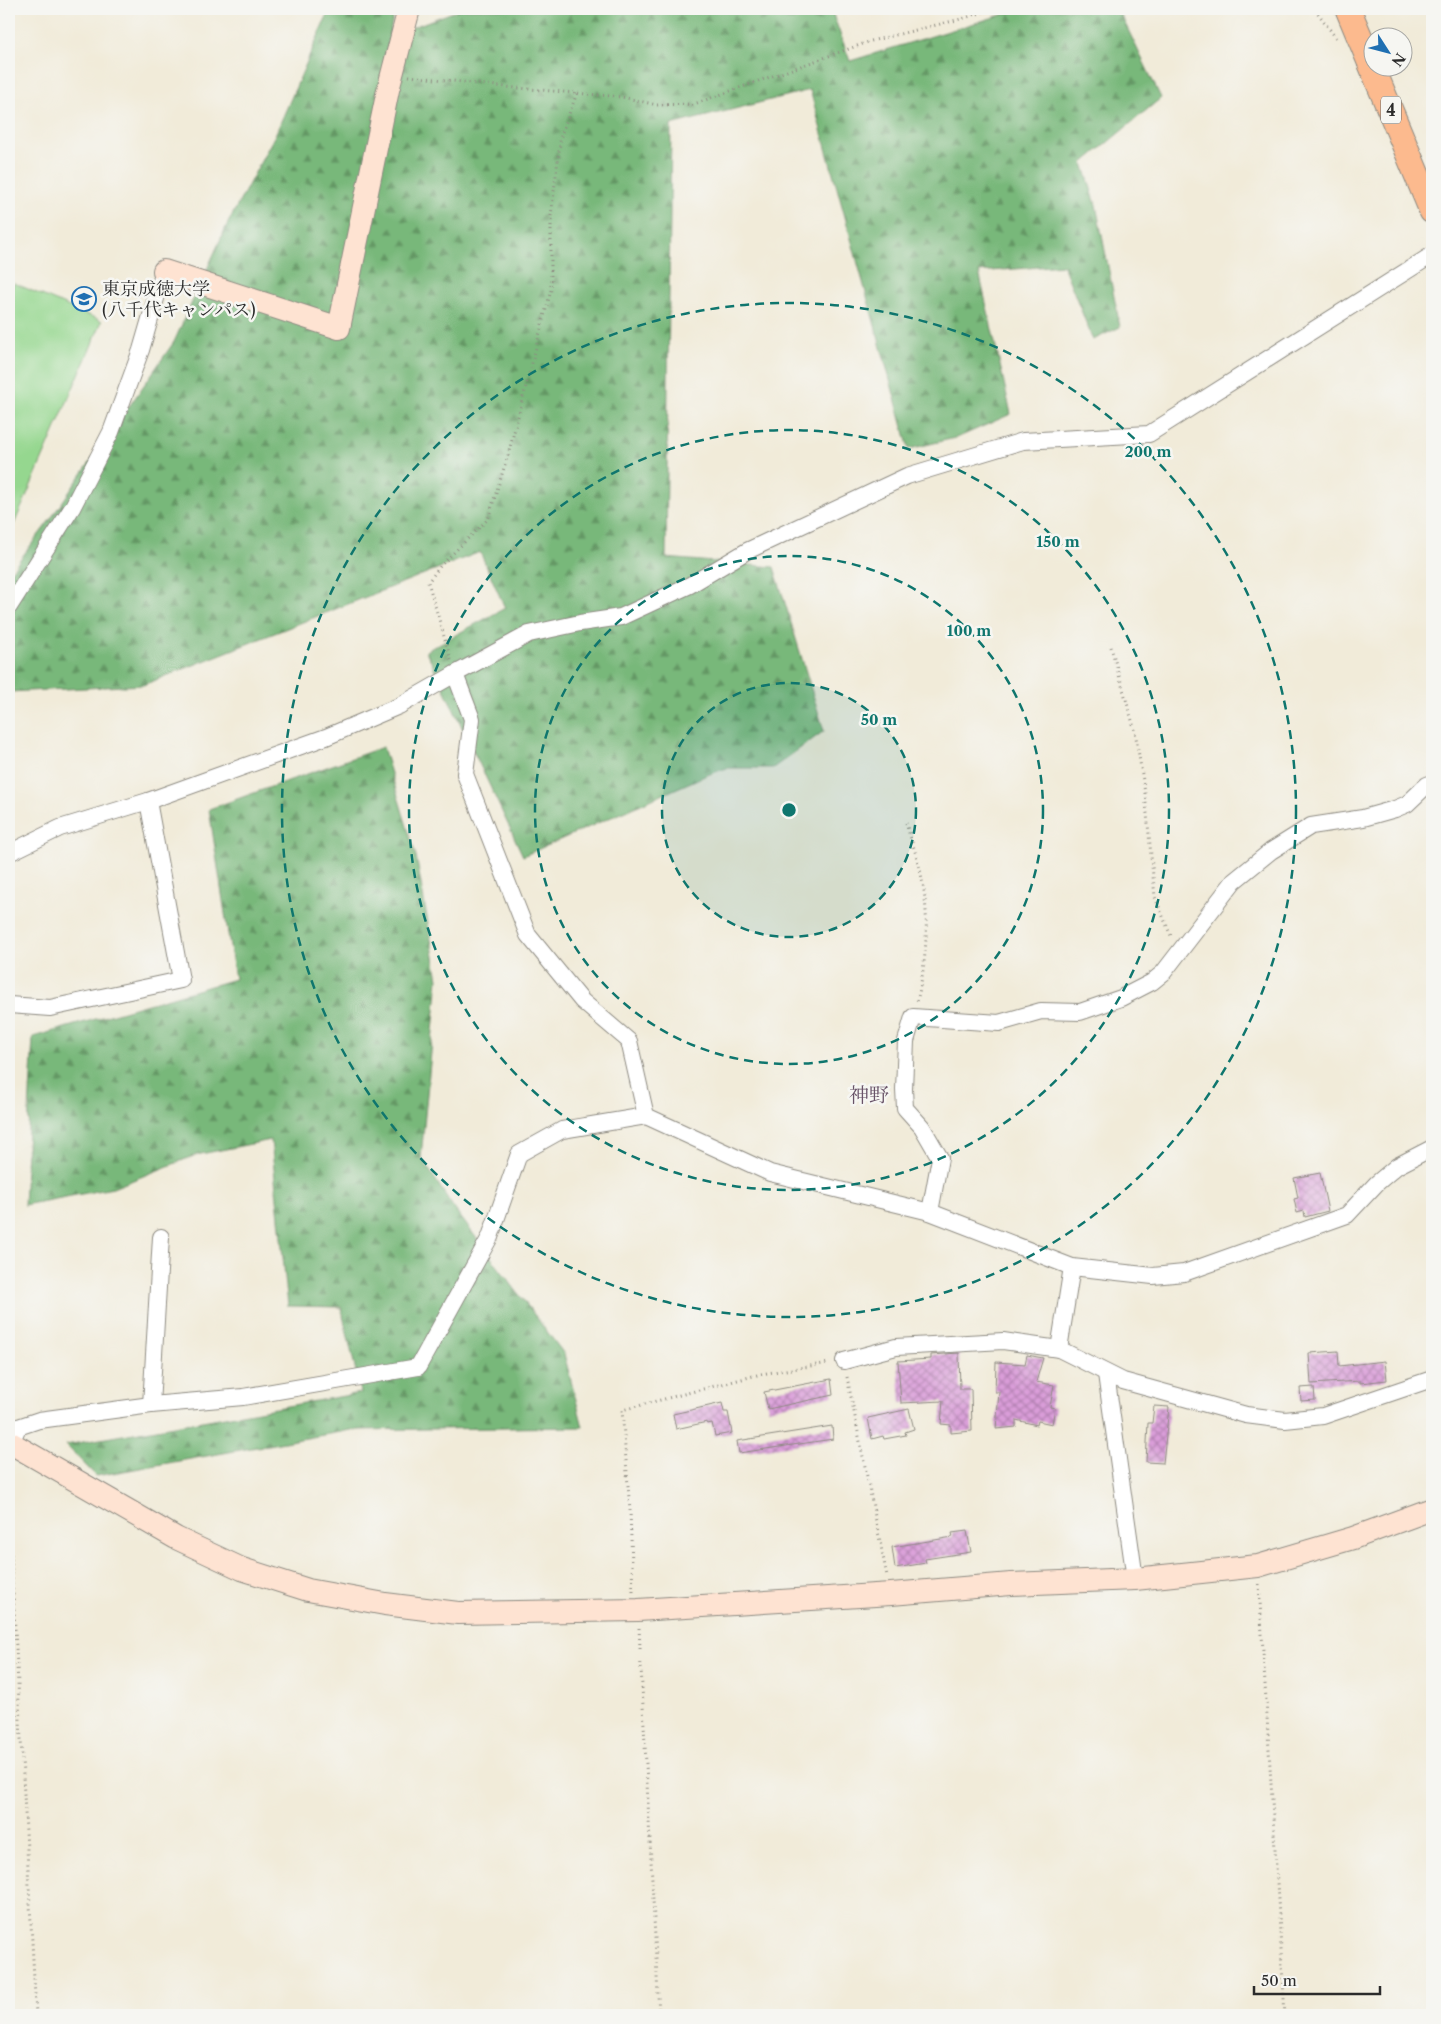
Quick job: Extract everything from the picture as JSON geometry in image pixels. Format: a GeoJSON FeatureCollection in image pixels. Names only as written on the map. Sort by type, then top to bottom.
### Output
{"type":"FeatureCollection","features":[{"type":"Feature","properties":{"kind":"main road","name":"4"},"geometry":{"type":"LineString","coordinates":[[1348,9],[1432,211]]}},
{"type":"Feature","properties":{"kind":"street"},"geometry":{"type":"LineString","coordinates":[[9,607],[14,602],[72,508],[112,432],[141,350],[164,271],[339,328],[392,74],[409,9]]}},
{"type":"Feature","properties":{"kind":"street"},"geometry":{"type":"LineString","coordinates":[[9,853],[60,828],[148,801],[326,737],[399,706],[529,634],[580,623],[621,617],[690,585],[747,551],[907,476],[1023,441],[1149,434],[1432,255]]}},
{"type":"Feature","properties":{"kind":"street"},"geometry":{"type":"LineString","coordinates":[[455,674],[472,719],[465,774],[528,935],[582,1001],[629,1041],[646,1116]]}},
{"type":"Feature","properties":{"kind":"street"},"geometry":{"type":"LineString","coordinates":[[930,1212],[940,1158],[922,1127],[905,1108],[906,1041],[913,1018],[999,1023],[1041,1011],[1080,1012],[1121,998],[1152,982],[1163,973],[1234,881],[1271,851],[1311,826],[1363,818],[1395,810],[1407,804],[1427,784],[1432,783]]}},
{"type":"Feature","properties":{"kind":"street"},"geometry":{"type":"LineString","coordinates":[[9,1004],[50,1008],[181,980],[148,801]]}},
{"type":"Feature","properties":{"kind":"street"},"geometry":{"type":"LineString","coordinates":[[1432,1148],[1397,1166],[1377,1183],[1346,1215],[1184,1273],[1153,1276],[1072,1267],[930,1212],[770,1173],[646,1116],[562,1130],[519,1154],[490,1237],[418,1367],[243,1397],[151,1405],[39,1420],[18,1427],[10,1442],[176,1538],[242,1569],[308,1590],[385,1604],[458,1613],[636,1610],[891,1594],[1011,1584],[1135,1579],[1258,1566],[1353,1538],[1432,1509]]}},
{"type":"Feature","properties":{"kind":"street"},"geometry":{"type":"LineString","coordinates":[[151,1405],[161,1236]]}},
{"type":"Feature","properties":{"kind":"street"},"geometry":{"type":"LineString","coordinates":[[1059,1349],[1072,1267]]}},
{"type":"Feature","properties":{"kind":"street"},"geometry":{"type":"LineString","coordinates":[[844,1361],[896,1347],[1003,1341],[1059,1349],[1123,1381],[1246,1415],[1285,1420],[1323,1416],[1432,1379]]}},
{"type":"Feature","properties":{"kind":"street"},"geometry":{"type":"LineString","coordinates":[[1106,1374],[1135,1579]]}},
{"type":"Feature","properties":{"kind":"path"},"geometry":{"type":"LineString","coordinates":[[392,74],[506,87],[622,97],[657,105],[694,104],[872,41],[965,18],[992,9]]}},
{"type":"Feature","properties":{"kind":"path"},"geometry":{"type":"LineString","coordinates":[[455,674],[428,582],[441,565],[488,519],[508,455],[551,290],[551,216],[561,136],[577,93]]}},
{"type":"Feature","properties":{"kind":"path"},"geometry":{"type":"LineString","coordinates":[[1111,647],[1135,730],[1145,793],[1155,897],[1178,952]]}},
{"type":"Feature","properties":{"kind":"path"},"geometry":{"type":"LineString","coordinates":[[906,823],[922,878],[926,907],[921,983],[913,1018]]}},
{"type":"Feature","properties":{"kind":"path"},"geometry":{"type":"LineString","coordinates":[[659,2015],[630,1511],[622,1410],[761,1374],[844,1361],[891,1594]]}},
{"type":"Feature","properties":{"kind":"path"},"geometry":{"type":"LineString","coordinates":[[10,1442],[10,1536],[36,2015]]}},
{"type":"Feature","properties":{"kind":"path"},"geometry":{"type":"LineString","coordinates":[[1258,1566],[1285,2015]]}},
{"type":"Feature","properties":{"kind":"green space"},"geometry":{"type":"Polygon","coordinates":[[[330,9],[395,9],[389,36],[461,9],[831,9],[850,61],[1021,9],[1118,9],[1161,98],[1083,163],[1096,205],[1120,327],[1093,340],[1063,265],[979,272],[1011,414],[959,437],[909,449],[810,90],[671,125],[666,558],[774,567],[824,731],[773,768],[727,768],[707,775],[523,856],[426,651],[505,608],[480,552],[143,685],[9,692],[9,574],[47,524],[174,342],[227,225],[275,135],[330,9]]]}},
{"type":"Feature","properties":{"kind":"green space"},"geometry":{"type":"Polygon","coordinates":[[[14,283],[102,321],[9,536],[9,296],[14,283]]]}},
{"type":"Feature","properties":{"kind":"green space"},"geometry":{"type":"Polygon","coordinates":[[[383,747],[416,856],[438,979],[421,1157],[453,1207],[564,1354],[583,1427],[351,1430],[96,1476],[66,1445],[361,1393],[341,1307],[288,1306],[271,1140],[196,1155],[113,1188],[24,1205],[33,1037],[235,979],[209,809],[383,747]]]}},
{"type":"Feature","properties":{"kind":"building"},"geometry":{"type":"Polygon","coordinates":[[[1320,1173],[1328,1211],[1305,1217],[1304,1211],[1297,1213],[1294,1199],[1298,1198],[1294,1178],[1320,1173]]]}},
{"type":"Feature","properties":{"kind":"building"},"geometry":{"type":"Polygon","coordinates":[[[1338,1351],[1339,1366],[1385,1361],[1387,1380],[1360,1383],[1360,1381],[1311,1384],[1309,1353],[1338,1351]]]}},
{"type":"Feature","properties":{"kind":"building"},"geometry":{"type":"Polygon","coordinates":[[[959,1353],[960,1389],[971,1389],[972,1431],[951,1433],[951,1425],[941,1424],[943,1401],[901,1403],[898,1361],[931,1359],[931,1355],[959,1353]]]}},
{"type":"Feature","properties":{"kind":"building"},"geometry":{"type":"Polygon","coordinates":[[[1027,1355],[1043,1358],[1036,1382],[1054,1385],[1050,1407],[1055,1408],[1052,1424],[1038,1421],[1037,1425],[1016,1420],[1016,1427],[996,1429],[999,1392],[995,1392],[996,1362],[1025,1364],[1027,1355]]]}},
{"type":"Feature","properties":{"kind":"building"},"geometry":{"type":"Polygon","coordinates":[[[831,1379],[833,1395],[768,1409],[764,1392],[831,1379]]]}},
{"type":"Feature","properties":{"kind":"building"},"geometry":{"type":"Polygon","coordinates":[[[1314,1387],[1315,1400],[1301,1401],[1300,1388],[1314,1387]]]}},
{"type":"Feature","properties":{"kind":"building"},"geometry":{"type":"Polygon","coordinates":[[[722,1403],[724,1412],[728,1412],[732,1433],[715,1436],[712,1423],[707,1424],[707,1422],[676,1429],[673,1414],[722,1403]]]}},
{"type":"Feature","properties":{"kind":"building"},"geometry":{"type":"Polygon","coordinates":[[[1154,1406],[1169,1407],[1163,1463],[1146,1462],[1148,1423],[1152,1423],[1154,1406]]]}},
{"type":"Feature","properties":{"kind":"building"},"geometry":{"type":"Polygon","coordinates":[[[909,1409],[914,1429],[905,1432],[906,1435],[884,1439],[883,1436],[872,1439],[868,1418],[909,1409]]]}},
{"type":"Feature","properties":{"kind":"building"},"geometry":{"type":"Polygon","coordinates":[[[832,1426],[833,1439],[739,1453],[737,1441],[832,1426]]]}},
{"type":"Feature","properties":{"kind":"building"},"geometry":{"type":"Polygon","coordinates":[[[967,1531],[971,1552],[925,1559],[926,1563],[895,1568],[892,1547],[953,1537],[952,1533],[967,1531]]]}},
{"type":"Feature","properties":{"kind":"place","name":"東京成徳大学 (八千代キャンパス)"},"geometry":{"type":"Point","coordinates":[84,299]}},
{"type":"Feature","properties":{"kind":"district","name":"神野"},"geometry":{"type":"Point","coordinates":[869,1095]}}]}
